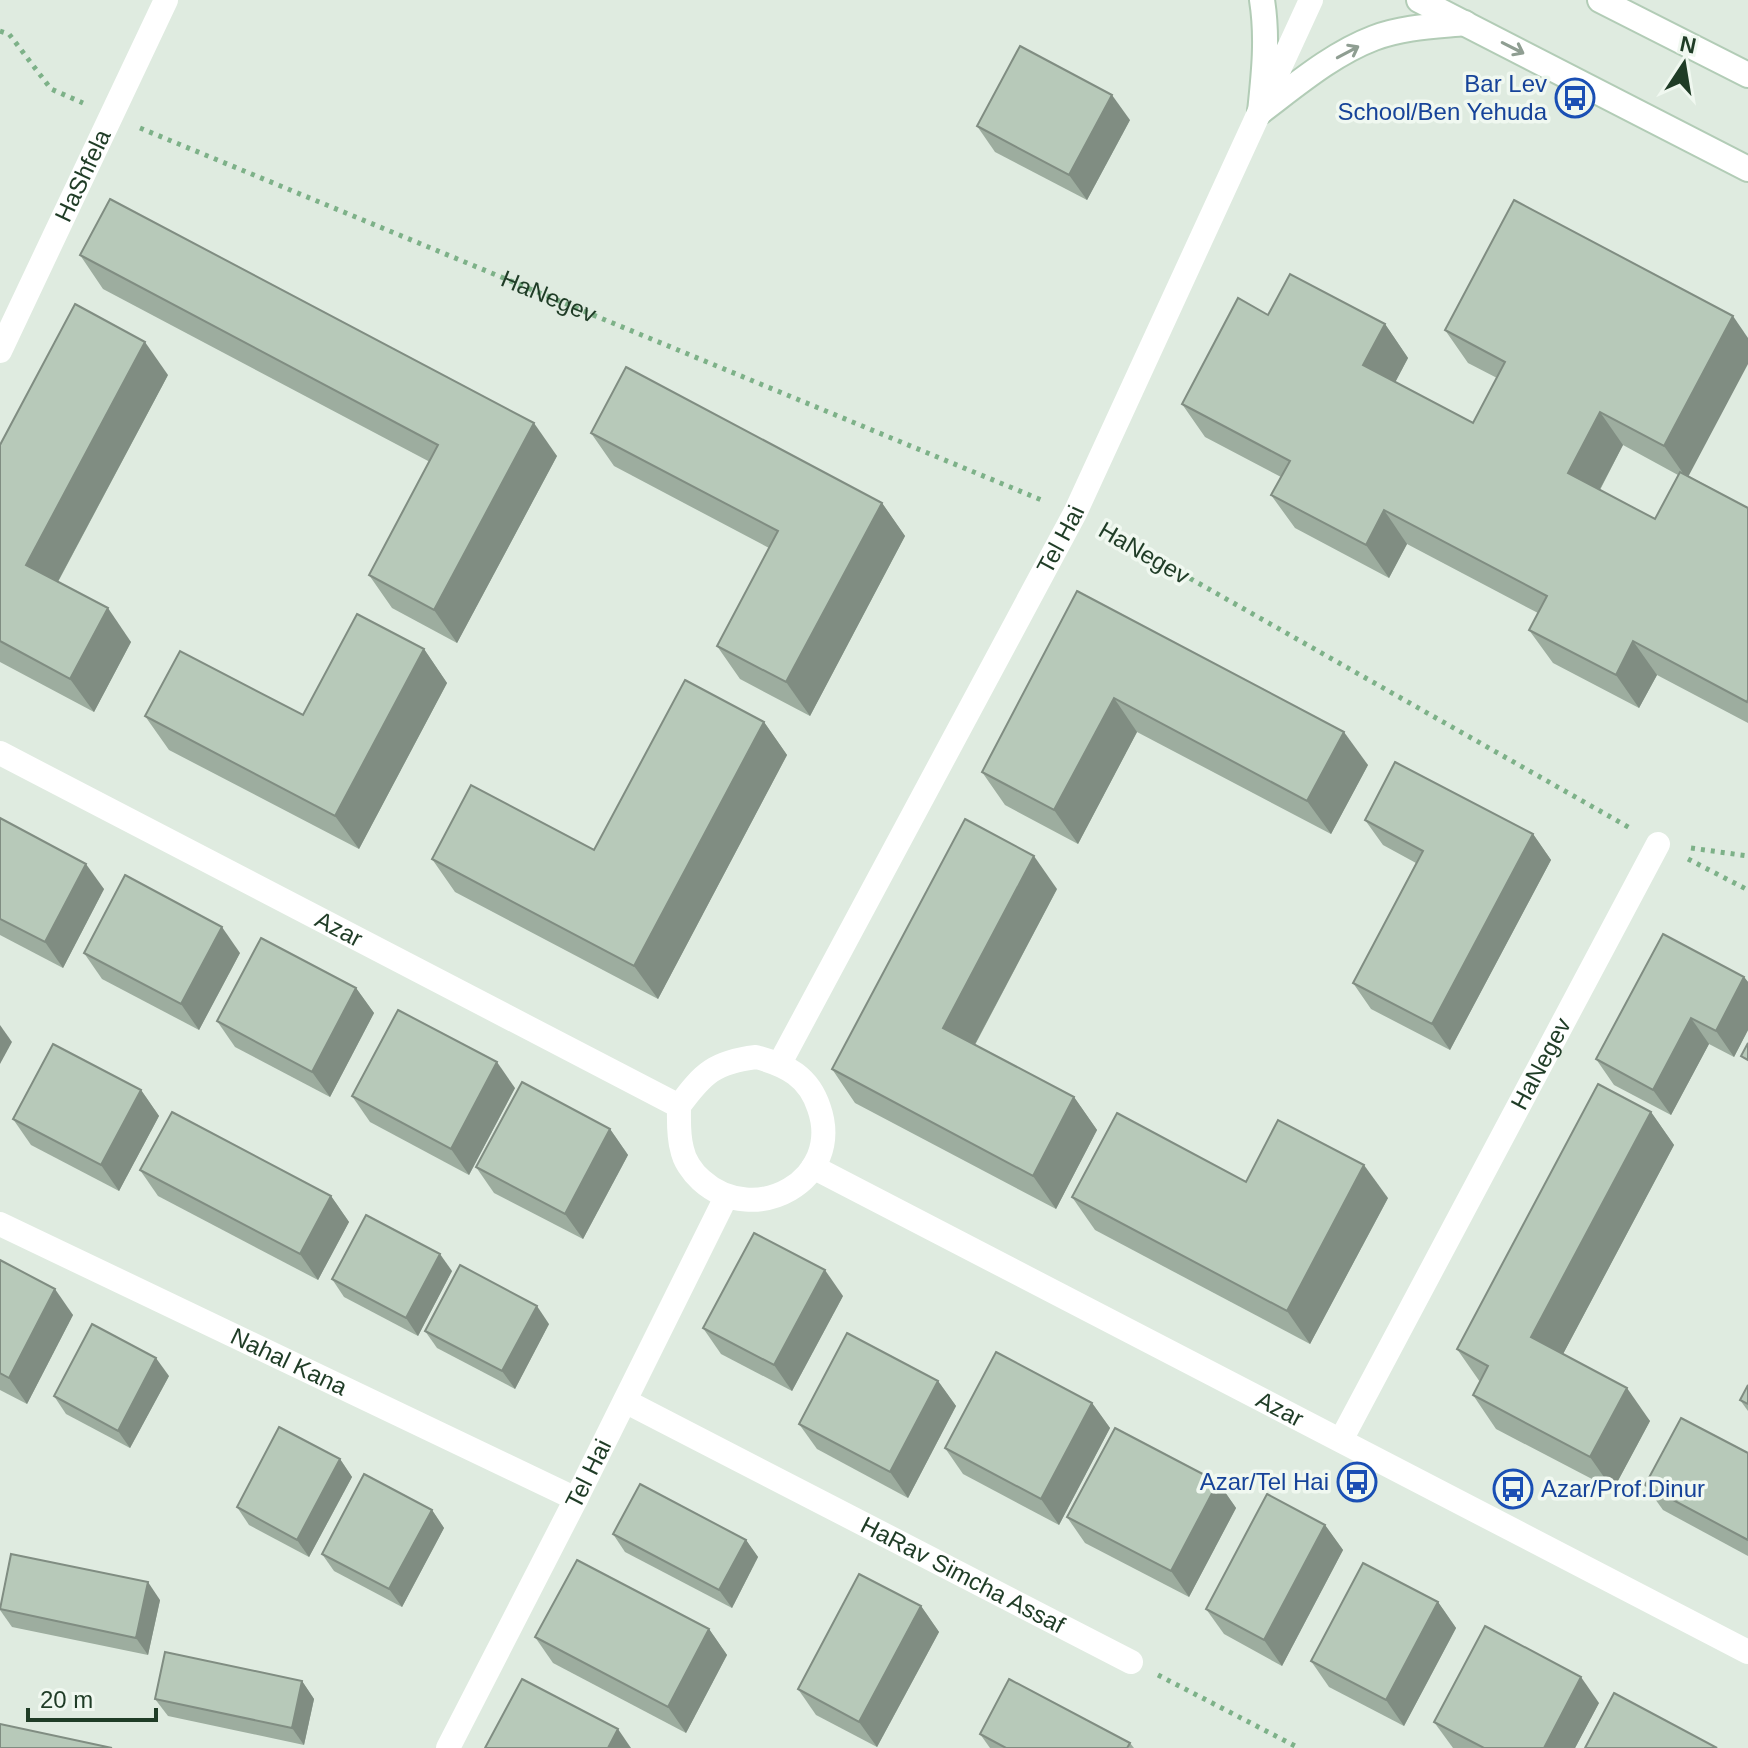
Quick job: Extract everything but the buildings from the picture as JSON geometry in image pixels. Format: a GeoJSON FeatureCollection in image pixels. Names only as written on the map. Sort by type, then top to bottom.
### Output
{"type":"FeatureCollection","features":[{"type":"Feature","properties":{"kind":"street","name":"HaShfela"},"geometry":{"type":"LineString","coordinates":[[0,351],[166,0]]}},
{"type":"Feature","properties":{"kind":"street"},"geometry":{"type":"LineString","coordinates":[[1260,112],[1266,54],[1262,0]]}},
{"type":"Feature","properties":{"kind":"street","name":"Tel Hai"},"geometry":{"type":"LineString","coordinates":[[780,1063],[1075,513],[1311,0]]}},
{"type":"Feature","properties":{"kind":"street"},"geometry":{"type":"LineString","coordinates":[[1419,0],[1748,169]]}},
{"type":"Feature","properties":{"kind":"street"},"geometry":{"type":"LineString","coordinates":[[1600,0],[1748,75]]}},
{"type":"Feature","properties":{"kind":"street"},"geometry":{"type":"LineString","coordinates":[[1260,112],[1315,70],[1374,38],[1415,28],[1465,23]]}},
{"type":"Feature","properties":{"kind":"street","name":"Azar"},"geometry":{"type":"LineString","coordinates":[[0,753],[679,1106]]}},
{"type":"Feature","properties":{"kind":"street","name":"HaNegev"},"geometry":{"type":"LineString","coordinates":[[1341,1440],[1658,844]]}},
{"type":"Feature","properties":{"kind":"street"},"geometry":{"type":"LineString","coordinates":[[756,1057],[780,1063],[799,1075],[815,1095],[823,1118],[822,1143],[813,1167],[797,1184],[776,1197],[751,1201],[726,1197],[712,1190],[694,1173],[682,1151],[679,1106],[708,1071],[731,1060],[756,1057]]}},
{"type":"Feature","properties":{"kind":"street","name":"Azar"},"geometry":{"type":"LineString","coordinates":[[813,1167],[1748,1652]]}},
{"type":"Feature","properties":{"kind":"street","name":"Tel Hai"},"geometry":{"type":"LineString","coordinates":[[448,1748],[726,1197]]}},
{"type":"Feature","properties":{"kind":"street","name":"Nahal Kana"},"geometry":{"type":"LineString","coordinates":[[0,1224],[576,1499]]}},
{"type":"Feature","properties":{"kind":"street","name":"HaRav Simcha Assaf"},"geometry":{"type":"LineString","coordinates":[[625,1401],[1131,1662]]}},
{"type":"Feature","properties":{"kind":"path","name":"HaNegev"},"geometry":{"type":"LineString","coordinates":[[0,31],[9,34],[51,89],[110,116],[1075,513],[1658,844]]}},
{"type":"Feature","properties":{"kind":"path"},"geometry":{"type":"LineString","coordinates":[[1658,844],[1748,856]]}},
{"type":"Feature","properties":{"kind":"path"},"geometry":{"type":"LineString","coordinates":[[1658,844],[1748,890]]}},
{"type":"Feature","properties":{"kind":"path"},"geometry":{"type":"LineString","coordinates":[[1131,1662],[1299,1748]]}},
{"type":"Feature","properties":{"kind":"place","name":"Bar Lev School/Ben Yehuda"},"geometry":{"type":"Point","coordinates":[1575,98]}},
{"type":"Feature","properties":{"kind":"place","name":"Azar/Tel Hai"},"geometry":{"type":"Point","coordinates":[1357,1482]}},
{"type":"Feature","properties":{"kind":"place","name":"Azar/Prof.Dinur"},"geometry":{"type":"Point","coordinates":[1513,1489]}}]}
